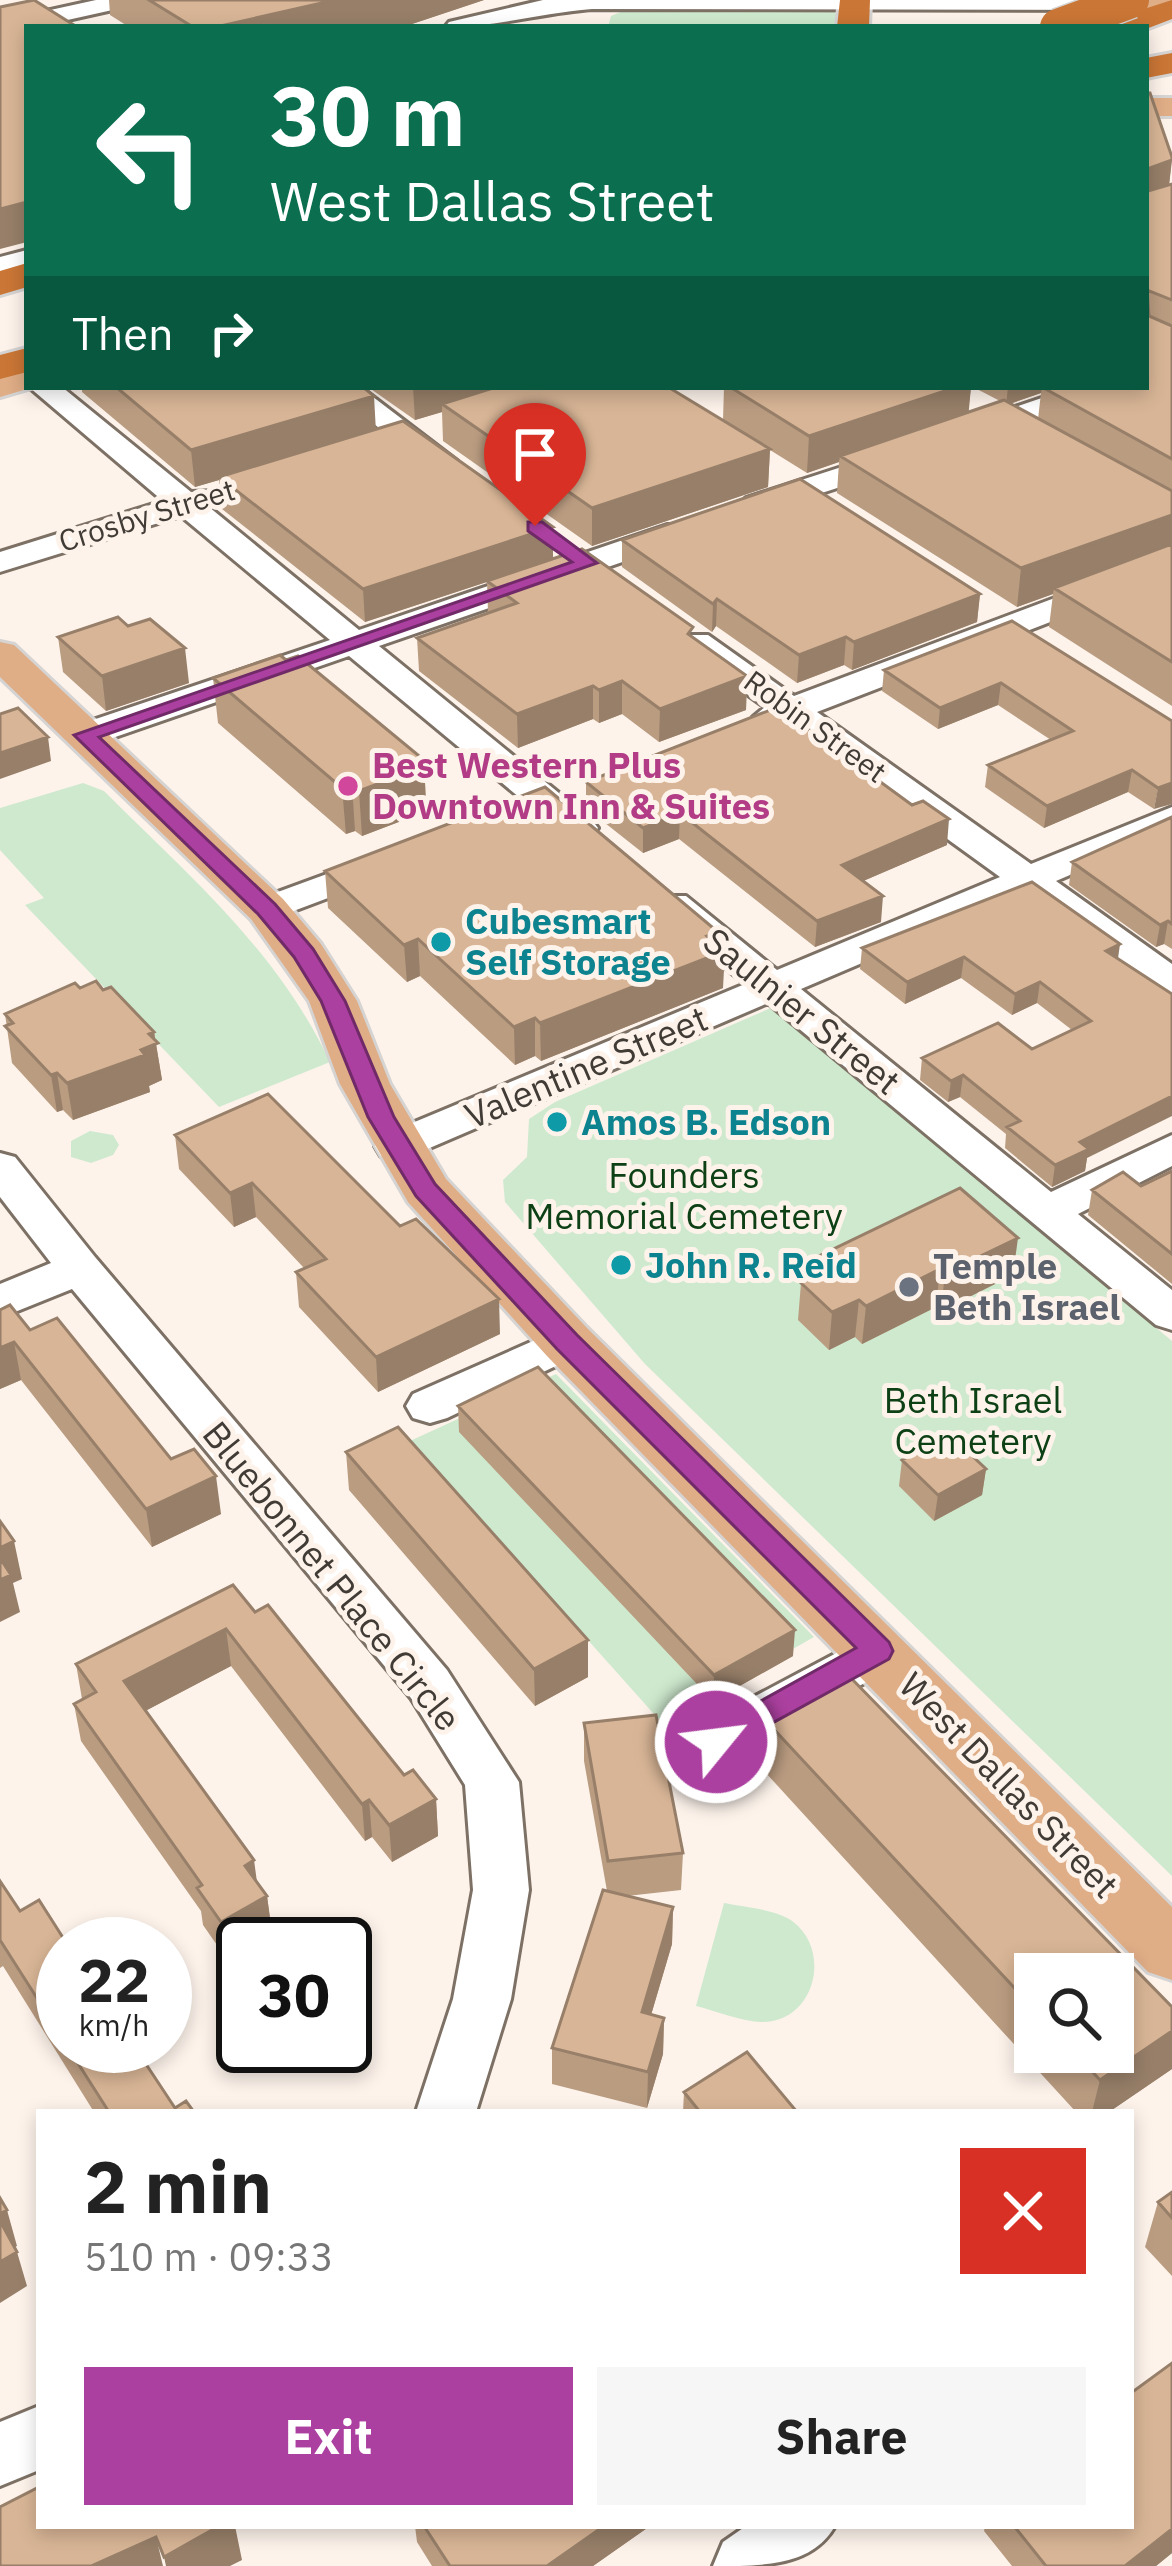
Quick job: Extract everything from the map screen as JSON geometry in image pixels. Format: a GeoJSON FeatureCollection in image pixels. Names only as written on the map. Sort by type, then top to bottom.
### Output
{"type":"FeatureCollection","features":[{"type":"Feature","properties":{"kind":"highway"},"geometry":{"type":"LineString","coordinates":[[1070,24],[1153,3]]}},
{"type":"Feature","properties":{"kind":"highway"},"geometry":{"type":"LineString","coordinates":[[1115,24],[1153,3]]}},
{"type":"Feature","properties":{"kind":"highway"},"geometry":{"type":"LineString","coordinates":[[1126,24],[1153,3]]}},
{"type":"Feature","properties":{"kind":"main road","name":"West Dallas Street"},"geometry":{"type":"LineString","coordinates":[[0,654],[267,909],[304,954],[333,1001],[365,1084],[396,1146],[426,1190],[567,1342],[1172,1951]]}},
{"type":"Feature","properties":{"kind":"street"},"geometry":{"type":"LineString","coordinates":[[37,0],[70,21]]}},
{"type":"Feature","properties":{"kind":"street"},"geometry":{"type":"LineString","coordinates":[[40,24],[70,21],[127,0]]}},
{"type":"Feature","properties":{"kind":"street"},"geometry":{"type":"LineString","coordinates":[[470,24],[592,1],[854,10],[1153,3]]}},
{"type":"Feature","properties":{"kind":"street"},"geometry":{"type":"LineString","coordinates":[[48,390],[609,853]]}},
{"type":"Feature","properties":{"kind":"street"},"geometry":{"type":"LineString","coordinates":[[345,390],[471,481]]}},
{"type":"Feature","properties":{"kind":"street"},"geometry":{"type":"LineString","coordinates":[[85,735],[1094,390]]}},
{"type":"Feature","properties":{"kind":"street"},"geometry":{"type":"LineString","coordinates":[[963,398],[1041,443]]}},
{"type":"Feature","properties":{"kind":"street"},"geometry":{"type":"LineString","coordinates":[[367,449],[448,424]]}},
{"type":"Feature","properties":{"kind":"street"},"geometry":{"type":"LineString","coordinates":[[770,468],[839,512]]}},
{"type":"Feature","properties":{"kind":"street","name":"Crosby Street"},"geometry":{"type":"LineString","coordinates":[[0,562],[244,486]]}},
{"type":"Feature","properties":{"kind":"street"},"geometry":{"type":"LineString","coordinates":[[553,539],[624,590]]}},
{"type":"Feature","properties":{"kind":"street"},"geometry":{"type":"LineString","coordinates":[[729,733],[1172,564]]}},
{"type":"Feature","properties":{"kind":"street"},"geometry":{"type":"LineString","coordinates":[[975,599],[1054,650]]}},
{"type":"Feature","properties":{"kind":"street","name":"Robin Street"},"geometry":{"type":"LineString","coordinates":[[661,616],[1172,982]]}},
{"type":"Feature","properties":{"kind":"street"},"geometry":{"type":"LineString","coordinates":[[508,817],[587,787]]}},
{"type":"Feature","properties":{"kind":"street","name":"Valentine Street"},"geometry":{"type":"LineString","coordinates":[[396,1146],[1172,818]]}},
{"type":"Feature","properties":{"kind":"street"},"geometry":{"type":"LineString","coordinates":[[267,909],[409,855]]}},
{"type":"Feature","properties":{"kind":"street","name":"Saulnier Street"},"geometry":{"type":"LineString","coordinates":[[642,880],[1172,1314]]}},
{"type":"Feature","properties":{"kind":"street"},"geometry":{"type":"LineString","coordinates":[[1046,1212],[1172,1149]]}},
{"type":"Feature","properties":{"kind":"street","name":"Bluebonnet Place Circle"},"geometry":{"type":"LineString","coordinates":[[0,1167],[79,1268],[430,1684],[492,1782],[501,1891],[482,1999],[454,2109]]}},
{"type":"Feature","properties":{"kind":"street"},"geometry":{"type":"LineString","coordinates":[[0,1302],[79,1268]]}},
{"type":"Feature","properties":{"kind":"street"},"geometry":{"type":"LineString","coordinates":[[430,1406],[567,1342]]}},
{"type":"Feature","properties":{"kind":"street"},"geometry":{"type":"LineString","coordinates":[[716,1742],[878,1651]]}},
{"type":"Feature","properties":{"kind":"street"},"geometry":{"type":"LineString","coordinates":[[0,2454],[36,2439]]}},
{"type":"Feature","properties":{"kind":"street"},"geometry":{"type":"LineString","coordinates":[[746,2566],[798,2529]]}},
{"type":"Feature","properties":{"kind":"green space"},"geometry":{"type":"Polygon","coordinates":[[[818,8],[841,14],[838,24],[609,24],[611,16],[625,10],[818,8]]]}},
{"type":"Feature","properties":{"kind":"green space"},"geometry":{"type":"Polygon","coordinates":[[[83,783],[104,791],[229,917],[284,984],[330,1062],[219,1107],[25,905],[44,898],[0,850],[0,808],[83,783]]]}},
{"type":"Feature","properties":{"kind":"green space","name":"Beth Israel Cemetery"},"geometry":{"type":"Polygon","coordinates":[[[773,1007],[1172,1341],[1172,1876],[645,1364],[505,1202],[503,1180],[527,1157],[529,1119],[555,1102],[773,1007]]]}},
{"type":"Feature","properties":{"kind":"green space"},"geometry":{"type":"Polygon","coordinates":[[[90,1131],[113,1135],[119,1145],[113,1155],[91,1163],[71,1157],[71,1141],[90,1131]]]}},
{"type":"Feature","properties":{"kind":"green space"},"geometry":{"type":"Polygon","coordinates":[[[556,1374],[814,1637],[662,1723],[410,1441],[556,1374]]]}},
{"type":"Feature","properties":{"kind":"green space"},"geometry":{"type":"Polygon","coordinates":[[[724,1903],[789,1919],[803,1932],[811,1947],[812,1982],[794,2011],[760,2022],[696,2006],[724,1903]]]}},
{"type":"Feature","properties":{"kind":"building"},"geometry":{"type":"Polygon","coordinates":[[[34,0],[72,24],[24,24],[24,203],[0,209],[0,7],[34,0]]]}},
{"type":"Feature","properties":{"kind":"building"},"geometry":{"type":"Polygon","coordinates":[[[149,0],[335,0],[229,24],[188,24],[149,0]]]}},
{"type":"Feature","properties":{"kind":"building"},"geometry":{"type":"Polygon","coordinates":[[[1149,93],[1172,157],[1149,168],[1149,93]]]}},
{"type":"Feature","properties":{"kind":"building"},"geometry":{"type":"Polygon","coordinates":[[[1172,184],[1172,300],[1149,291],[1149,191],[1172,184]]]}},
{"type":"Feature","properties":{"kind":"building"},"geometry":{"type":"Polygon","coordinates":[[[1149,316],[1172,326],[1172,459],[1047,390],[1149,390],[1149,316]]]}},
{"type":"Feature","properties":{"kind":"building"},"geometry":{"type":"Polygon","coordinates":[[[120,390],[367,390],[374,396],[191,450],[120,390]]]}},
{"type":"Feature","properties":{"kind":"building"},"geometry":{"type":"Polygon","coordinates":[[[486,390],[673,390],[770,449],[592,508],[442,404],[486,390]]]}},
{"type":"Feature","properties":{"kind":"building"},"geometry":{"type":"Polygon","coordinates":[[[735,390],[948,390],[809,436],[735,390]]]}},
{"type":"Feature","properties":{"kind":"building"},"geometry":{"type":"Polygon","coordinates":[[[1004,400],[1172,491],[1172,515],[1021,568],[840,456],[1004,400]]]}},
{"type":"Feature","properties":{"kind":"building"},"geometry":{"type":"Polygon","coordinates":[[[403,421],[553,527],[363,589],[219,477],[403,421]]]}},
{"type":"Feature","properties":{"kind":"building"},"geometry":{"type":"Polygon","coordinates":[[[800,479],[980,594],[854,642],[846,637],[799,655],[717,599],[713,604],[622,540],[800,479]]]}},
{"type":"Feature","properties":{"kind":"building"},"geometry":{"type":"Polygon","coordinates":[[[1172,544],[1172,662],[1054,588],[1172,544]]]}},
{"type":"Feature","properties":{"kind":"building"},"geometry":{"type":"Polygon","coordinates":[[[582,549],[693,627],[688,634],[747,676],[660,709],[622,681],[599,690],[593,686],[517,714],[417,638],[517,603],[487,581],[582,549]]]}},
{"type":"Feature","properties":{"kind":"building"},"geometry":{"type":"Polygon","coordinates":[[[118,617],[128,626],[150,619],[185,648],[102,676],[58,637],[118,617]]]}},
{"type":"Feature","properties":{"kind":"building"},"geometry":{"type":"Polygon","coordinates":[[[1012,621],[1172,721],[1172,783],[1158,788],[1132,770],[1047,806],[988,765],[1073,731],[1001,683],[940,708],[884,670],[1012,621]]]}},
{"type":"Feature","properties":{"kind":"building"},"geometry":{"type":"Polygon","coordinates":[[[280,655],[286,660],[298,656],[424,760],[410,765],[415,770],[359,791],[352,785],[342,788],[213,678],[280,655]]]}},
{"type":"Feature","properties":{"kind":"building"},"geometry":{"type":"Polygon","coordinates":[[[778,707],[912,805],[923,801],[949,819],[842,865],[883,896],[817,921],[680,813],[643,828],[586,782],[778,707]]]}},
{"type":"Feature","properties":{"kind":"building"},"geometry":{"type":"Polygon","coordinates":[[[18,708],[48,737],[0,753],[0,714],[18,708]]]}},
{"type":"Feature","properties":{"kind":"building"},"geometry":{"type":"Polygon","coordinates":[[[545,787],[718,932],[707,936],[725,951],[540,1023],[535,1018],[514,1027],[418,939],[404,945],[325,871],[545,787]]]}},
{"type":"Feature","properties":{"kind":"building"},"geometry":{"type":"Polygon","coordinates":[[[1172,817],[1172,924],[1160,925],[1072,862],[1172,817]]]}},
{"type":"Feature","properties":{"kind":"building"},"geometry":{"type":"Polygon","coordinates":[[[1032,882],[1120,944],[1106,951],[1172,994],[1172,1096],[1080,1142],[1089,1149],[1055,1165],[1007,1127],[1020,1121],[963,1075],[951,1081],[922,1058],[998,1023],[1032,1049],[1091,1021],[1040,982],[1015,994],[964,957],[907,982],[862,948],[1032,882]]]}},
{"type":"Feature","properties":{"kind":"building"},"geometry":{"type":"Polygon","coordinates":[[[96,981],[103,990],[111,987],[154,1032],[149,1034],[158,1043],[141,1050],[145,1055],[67,1083],[57,1073],[51,1075],[5,1026],[13,1023],[5,1014],[75,983],[80,988],[96,981]]]}},
{"type":"Feature","properties":{"kind":"building"},"geometry":{"type":"Polygon","coordinates":[[[268,1094],[400,1226],[416,1219],[499,1299],[376,1357],[296,1272],[326,1259],[252,1183],[230,1193],[175,1135],[268,1094]]]}},
{"type":"Feature","properties":{"kind":"building"},"geometry":{"type":"Polygon","coordinates":[[[1172,1171],[1172,1254],[1092,1190],[1123,1172],[1141,1186],[1172,1171]]]}},
{"type":"Feature","properties":{"kind":"building"},"geometry":{"type":"Polygon","coordinates":[[[960,1188],[1018,1238],[866,1306],[859,1300],[832,1312],[801,1283],[830,1269],[817,1257],[960,1188]]]}},
{"type":"Feature","properties":{"kind":"building"},"geometry":{"type":"Polygon","coordinates":[[[10,1305],[30,1330],[57,1318],[171,1459],[194,1449],[216,1476],[146,1509],[14,1342],[0,1348],[0,1310],[10,1305]]]}},
{"type":"Feature","properties":{"kind":"building"},"geometry":{"type":"Polygon","coordinates":[[[538,1367],[795,1630],[714,1675],[458,1406],[538,1367]]]}},
{"type":"Feature","properties":{"kind":"building"},"geometry":{"type":"Polygon","coordinates":[[[398,1427],[588,1640],[534,1669],[346,1452],[398,1427]]]}},
{"type":"Feature","properties":{"kind":"building"},"geometry":{"type":"Polygon","coordinates":[[[950,1435],[986,1469],[938,1495],[902,1460],[950,1435]]]}},
{"type":"Feature","properties":{"kind":"building"},"geometry":{"type":"Polygon","coordinates":[[[0,1521],[14,1541],[0,1548],[0,1521]]]}},
{"type":"Feature","properties":{"kind":"building"},"geometry":{"type":"Polygon","coordinates":[[[0,1558],[11,1575],[0,1580],[0,1558]]]}},
{"type":"Feature","properties":{"kind":"building"},"geometry":{"type":"Polygon","coordinates":[[[233,1585],[255,1612],[268,1605],[404,1775],[413,1770],[436,1799],[389,1825],[369,1800],[362,1804],[226,1629],[124,1681],[254,1860],[245,1866],[267,1896],[230,1917],[217,1917],[197,1888],[202,1885],[74,1704],[96,1692],[76,1664],[233,1585]]]}},
{"type":"Feature","properties":{"kind":"building"},"geometry":{"type":"Polygon","coordinates":[[[850,1677],[1119,1953],[1014,1953],[1014,1987],[769,1724],[850,1677]]]}},
{"type":"Feature","properties":{"kind":"building"},"geometry":{"type":"Polygon","coordinates":[[[656,1715],[683,1853],[608,1861],[584,1723],[656,1715]]]}},
{"type":"Feature","properties":{"kind":"building"},"geometry":{"type":"Polygon","coordinates":[[[0,1881],[20,1911],[39,1900],[50,1917],[36,1917],[36,1997],[0,1940],[0,1881]]]}},
{"type":"Feature","properties":{"kind":"building"},"geometry":{"type":"Polygon","coordinates":[[[603,1890],[673,1907],[642,2012],[664,2018],[648,2072],[552,2048],[603,1890]]]}},
{"type":"Feature","properties":{"kind":"building"},"geometry":{"type":"Polygon","coordinates":[[[1134,1968],[1172,2007],[1172,2031],[1134,2057],[1134,1968]]]}},
{"type":"Feature","properties":{"kind":"building"},"geometry":{"type":"Polygon","coordinates":[[[747,2052],[794,2109],[698,2109],[684,2092],[747,2052]]]}},
{"type":"Feature","properties":{"kind":"building"},"geometry":{"type":"Polygon","coordinates":[[[84,2073],[152,2073],[175,2108],[186,2101],[192,2109],[107,2109],[84,2073]]]}},
{"type":"Feature","properties":{"kind":"building"},"geometry":{"type":"Polygon","coordinates":[[[1172,2192],[1172,2218],[1158,2202],[1172,2192]]]}},
{"type":"Feature","properties":{"kind":"building"},"geometry":{"type":"Polygon","coordinates":[[[0,2221],[17,2252],[0,2262],[0,2221]]]}},
{"type":"Feature","properties":{"kind":"building"},"geometry":{"type":"Polygon","coordinates":[[[1172,2363],[1172,2529],[1125,2566],[1046,2566],[1016,2529],[1134,2529],[1134,2391],[1172,2363]]]}},
{"type":"Feature","properties":{"kind":"building"},"geometry":{"type":"Polygon","coordinates":[[[36,2489],[36,2529],[214,2529],[164,2557],[156,2537],[91,2566],[0,2566],[0,2507],[36,2489]]]}},
{"type":"Feature","properties":{"kind":"building"},"geometry":{"type":"Polygon","coordinates":[[[426,2529],[600,2529],[547,2566],[450,2566],[426,2529]]]}},
{"type":"Feature","properties":{"kind":"place","name":"Best Western Plus Downtown Inn & Suites"},"geometry":{"type":"Point","coordinates":[348,786]}},
{"type":"Feature","properties":{"kind":"place","name":"Cubesmart Self Storage"},"geometry":{"type":"Point","coordinates":[441,942]}},
{"type":"Feature","properties":{"kind":"place","name":"Amos B. Edson"},"geometry":{"type":"Point","coordinates":[557,1122]}},
{"type":"Feature","properties":{"kind":"place","name":"John R. Reid"},"geometry":{"type":"Point","coordinates":[621,1265]}},
{"type":"Feature","properties":{"kind":"place","name":"Temple Beth Israel"},"geometry":{"type":"Point","coordinates":[909,1287]}},
{"type":"Feature","properties":{"kind":"route"},"geometry":{"type":"LineString","coordinates":[[535,526],[587,563],[85,735],[267,909],[304,954],[333,1001],[381,1117],[426,1190],[567,1342],[878,1651],[716,1742]]}},
{"type":"Feature","properties":{"kind":"park label","name":"Founders Memorial Cemetery"},"geometry":{"type":"Point","coordinates":[684,1196]}}]}
